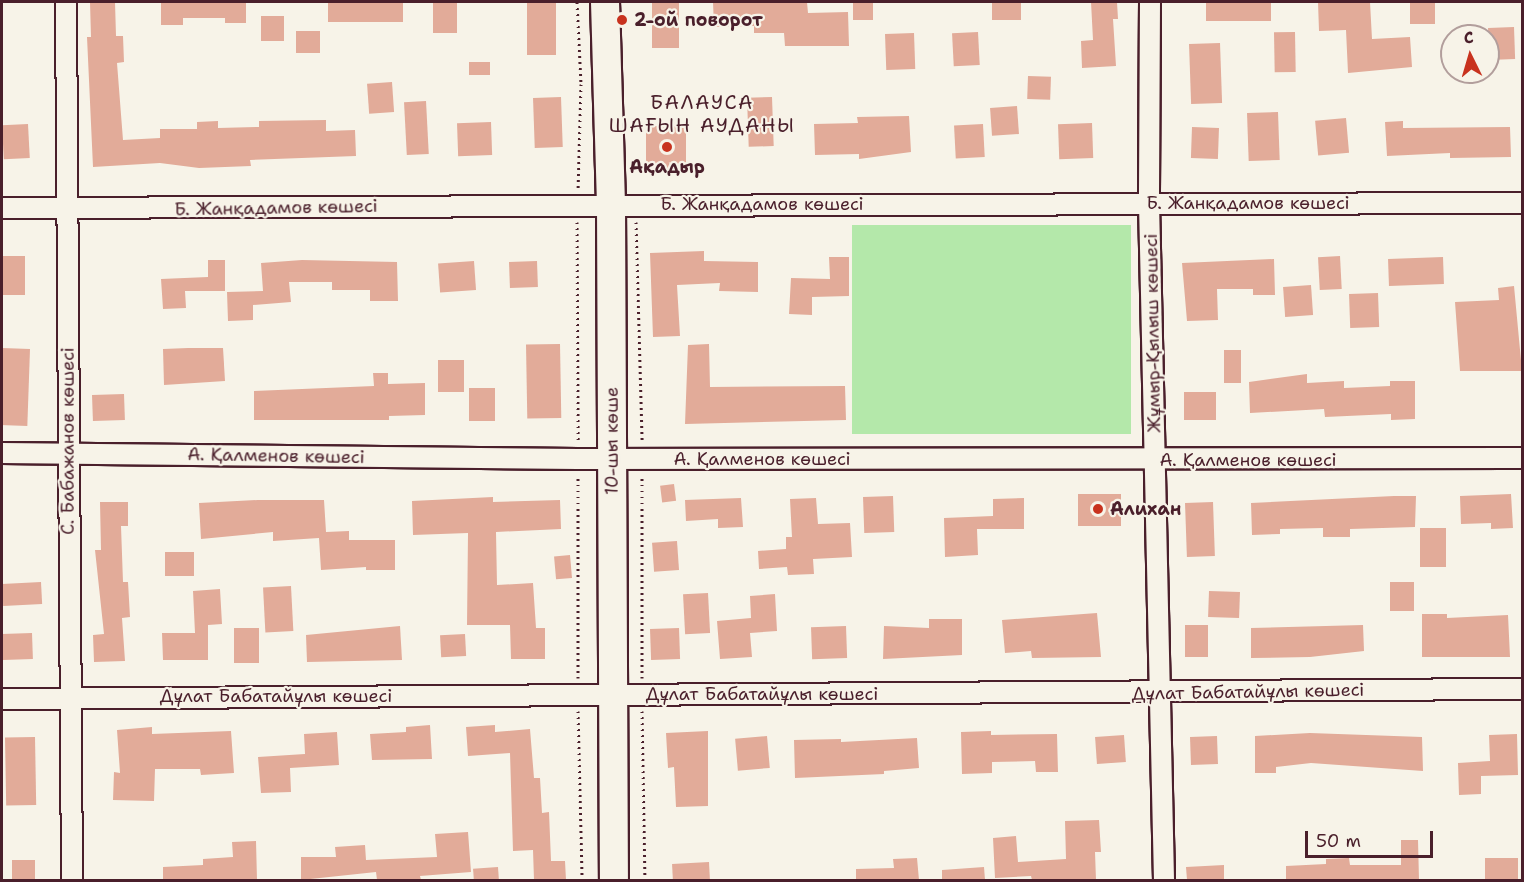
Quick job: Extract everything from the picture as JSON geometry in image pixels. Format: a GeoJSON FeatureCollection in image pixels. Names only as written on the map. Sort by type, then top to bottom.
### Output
{"type":"FeatureCollection","features":[{"type":"Feature","properties":{"kind":"street","name":"С. Бабажанов көшесі"},"geometry":{"type":"LineString","coordinates":[[66,2],[72,880]]}},
{"type":"Feature","properties":{"kind":"street","name":"10-шы көше"},"geometry":{"type":"LineString","coordinates":[[605,2],[610,205],[614,880]]}},
{"type":"Feature","properties":{"kind":"street","name":"Жұмыр-Қылыш көшесі"},"geometry":{"type":"LineString","coordinates":[[1150,2],[1149,203],[1163,693],[1164,880]]}},
{"type":"Feature","properties":{"kind":"street","name":"Б. Жанқадамов көшесі"},"geometry":{"type":"LineString","coordinates":[[2,208],[68,210],[610,205],[1522,202]]}},
{"type":"Feature","properties":{"kind":"street","name":"А. Қалменов көшесі"},"geometry":{"type":"LineString","coordinates":[[2,453],[1156,461],[1522,458]]}},
{"type":"Feature","properties":{"kind":"street","name":"Дұлат Бабатайұлы көшесі"},"geometry":{"type":"LineString","coordinates":[[2,699],[1522,689]]}},
{"type":"Feature","properties":{"kind":"green space"},"geometry":{"type":"Polygon","coordinates":[[[852,225],[1131,225],[1131,434],[852,434],[852,225]]]}},
{"type":"Feature","properties":{"kind":"building"},"geometry":{"type":"Polygon","coordinates":[[[90,2],[115,2],[116,36],[123,36],[124,62],[117,63],[123,140],[160,138],[160,129],[197,129],[197,122],[218,121],[218,128],[259,127],[259,121],[326,120],[326,131],[355,130],[356,156],[250,160],[251,166],[199,168],[160,163],[93,167],[87,37],[91,37],[90,2]]]}},
{"type":"Feature","properties":{"kind":"building"},"geometry":{"type":"Polygon","coordinates":[[[161,2],[246,2],[246,23],[225,23],[225,18],[183,18],[183,25],[161,25],[161,2]]]}},
{"type":"Feature","properties":{"kind":"building"},"geometry":{"type":"Polygon","coordinates":[[[328,2],[403,2],[403,22],[328,22],[328,2]]]}},
{"type":"Feature","properties":{"kind":"building"},"geometry":{"type":"Polygon","coordinates":[[[433,2],[457,2],[457,33],[433,33],[433,2]]]}},
{"type":"Feature","properties":{"kind":"building"},"geometry":{"type":"Polygon","coordinates":[[[527,2],[556,2],[556,55],[527,55],[527,2]]]}},
{"type":"Feature","properties":{"kind":"building"},"geometry":{"type":"Polygon","coordinates":[[[652,2],[679,2],[679,48],[652,48],[652,2]]]}},
{"type":"Feature","properties":{"kind":"building"},"geometry":{"type":"Polygon","coordinates":[[[713,2],[807,2],[808,13],[848,12],[849,46],[785,46],[784,33],[754,33],[754,26],[714,27],[713,2]]]}},
{"type":"Feature","properties":{"kind":"building"},"geometry":{"type":"Polygon","coordinates":[[[853,2],[873,2],[873,20],[853,20],[853,2]]]}},
{"type":"Feature","properties":{"kind":"building"},"geometry":{"type":"Polygon","coordinates":[[[992,2],[1021,2],[1021,20],[992,20],[992,2]]]}},
{"type":"Feature","properties":{"kind":"building"},"geometry":{"type":"Polygon","coordinates":[[[1091,2],[1117,2],[1118,19],[1113,19],[1116,66],[1082,68],[1081,41],[1093,40],[1091,2]]]}},
{"type":"Feature","properties":{"kind":"building"},"geometry":{"type":"Polygon","coordinates":[[[1206,2],[1271,2],[1271,21],[1206,21],[1206,2]]]}},
{"type":"Feature","properties":{"kind":"building"},"geometry":{"type":"Polygon","coordinates":[[[1318,2],[1370,2],[1372,39],[1410,37],[1412,67],[1348,73],[1346,30],[1319,31],[1318,2]]]}},
{"type":"Feature","properties":{"kind":"building"},"geometry":{"type":"Polygon","coordinates":[[[1410,2],[1435,2],[1435,24],[1410,24],[1410,2]]]}},
{"type":"Feature","properties":{"kind":"building"},"geometry":{"type":"Polygon","coordinates":[[[261,16],[284,16],[284,41],[261,41],[261,16]]]}},
{"type":"Feature","properties":{"kind":"building"},"geometry":{"type":"Polygon","coordinates":[[[1500,27],[1514,27],[1515,59],[1500,60],[1500,27]]]}},
{"type":"Feature","properties":{"kind":"building"},"geometry":{"type":"Polygon","coordinates":[[[296,31],[320,31],[320,53],[296,53],[296,31]]]}},
{"type":"Feature","properties":{"kind":"building"},"geometry":{"type":"Polygon","coordinates":[[[978,32],[980,65],[954,66],[952,33],[978,32]]]}},
{"type":"Feature","properties":{"kind":"building"},"geometry":{"type":"Polygon","coordinates":[[[1274,32],[1295,32],[1296,72],[1275,72],[1274,32]]]}},
{"type":"Feature","properties":{"kind":"building"},"geometry":{"type":"Polygon","coordinates":[[[914,33],[915,69],[886,70],[885,34],[914,33]]]}},
{"type":"Feature","properties":{"kind":"building"},"geometry":{"type":"Polygon","coordinates":[[[1220,43],[1222,103],[1191,104],[1189,44],[1220,43]]]}},
{"type":"Feature","properties":{"kind":"building"},"geometry":{"type":"Polygon","coordinates":[[[469,62],[490,62],[490,75],[469,75],[469,62]]]}},
{"type":"Feature","properties":{"kind":"building"},"geometry":{"type":"Polygon","coordinates":[[[1028,76],[1051,77],[1050,100],[1027,99],[1028,76]]]}},
{"type":"Feature","properties":{"kind":"building"},"geometry":{"type":"Polygon","coordinates":[[[392,82],[394,112],[369,114],[367,84],[392,82]]]}},
{"type":"Feature","properties":{"kind":"building"},"geometry":{"type":"Polygon","coordinates":[[[561,97],[563,147],[535,148],[533,98],[561,97]]]}},
{"type":"Feature","properties":{"kind":"building"},"geometry":{"type":"Polygon","coordinates":[[[772,97],[774,146],[749,147],[747,98],[772,97]]]}},
{"type":"Feature","properties":{"kind":"building"},"geometry":{"type":"Polygon","coordinates":[[[426,101],[429,154],[407,155],[404,102],[426,101]]]}},
{"type":"Feature","properties":{"kind":"building"},"geometry":{"type":"Polygon","coordinates":[[[1017,106],[1019,134],[992,136],[990,108],[1017,106]]]}},
{"type":"Feature","properties":{"kind":"building"},"geometry":{"type":"Polygon","coordinates":[[[1278,112],[1280,160],[1249,161],[1247,113],[1278,112]]]}},
{"type":"Feature","properties":{"kind":"building"},"geometry":{"type":"Polygon","coordinates":[[[909,116],[911,152],[859,159],[859,154],[815,155],[814,124],[858,123],[857,117],[909,116]]]}},
{"type":"Feature","properties":{"kind":"building"},"geometry":{"type":"Polygon","coordinates":[[[1346,118],[1349,153],[1318,156],[1315,121],[1346,118]]]}},
{"type":"Feature","properties":{"kind":"building"},"geometry":{"type":"Polygon","coordinates":[[[1403,121],[1403,128],[1510,127],[1511,157],[1450,158],[1450,153],[1387,156],[1385,122],[1403,121]]]}},
{"type":"Feature","properties":{"kind":"building"},"geometry":{"type":"Polygon","coordinates":[[[491,122],[492,155],[458,156],[457,123],[491,122]]]}},
{"type":"Feature","properties":{"kind":"building"},"geometry":{"type":"Polygon","coordinates":[[[1092,123],[1093,158],[1059,159],[1058,124],[1092,123]]]}},
{"type":"Feature","properties":{"kind":"building"},"geometry":{"type":"Polygon","coordinates":[[[28,124],[30,158],[4,159],[2,125],[28,124]]]}},
{"type":"Feature","properties":{"kind":"building"},"geometry":{"type":"Polygon","coordinates":[[[983,124],[985,157],[956,158],[954,126],[983,124]]]}},
{"type":"Feature","properties":{"kind":"building"},"geometry":{"type":"Polygon","coordinates":[[[646,126],[686,126],[686,171],[646,171],[646,126]]]}},
{"type":"Feature","properties":{"kind":"building"},"geometry":{"type":"Polygon","coordinates":[[[1192,127],[1219,128],[1218,159],[1191,158],[1192,127]]]}},
{"type":"Feature","properties":{"kind":"building"},"geometry":{"type":"Polygon","coordinates":[[[704,251],[704,261],[758,262],[758,292],[719,291],[720,283],[677,285],[680,336],[653,337],[650,253],[704,251]]]}},
{"type":"Feature","properties":{"kind":"building"},"geometry":{"type":"Polygon","coordinates":[[[2,256],[25,256],[25,295],[2,295],[2,256]]]}},
{"type":"Feature","properties":{"kind":"building"},"geometry":{"type":"Polygon","coordinates":[[[1340,256],[1342,289],[1320,290],[1318,257],[1340,256]]]}},
{"type":"Feature","properties":{"kind":"building"},"geometry":{"type":"Polygon","coordinates":[[[829,257],[849,257],[849,296],[812,297],[812,315],[789,314],[791,278],[830,279],[829,257]]]}},
{"type":"Feature","properties":{"kind":"building"},"geometry":{"type":"Polygon","coordinates":[[[1443,257],[1444,284],[1389,286],[1388,259],[1443,257]]]}},
{"type":"Feature","properties":{"kind":"building"},"geometry":{"type":"Polygon","coordinates":[[[1274,259],[1275,295],[1253,295],[1253,289],[1217,289],[1218,320],[1187,321],[1182,263],[1274,259]]]}},
{"type":"Feature","properties":{"kind":"building"},"geometry":{"type":"Polygon","coordinates":[[[208,260],[225,260],[225,291],[185,291],[186,308],[163,309],[161,279],[208,277],[208,260]]]}},
{"type":"Feature","properties":{"kind":"building"},"geometry":{"type":"Polygon","coordinates":[[[302,260],[397,262],[398,301],[370,301],[370,290],[332,290],[332,282],[289,282],[291,302],[253,305],[253,320],[228,321],[227,292],[263,291],[261,263],[302,260]]]}},
{"type":"Feature","properties":{"kind":"building"},"geometry":{"type":"Polygon","coordinates":[[[474,261],[476,290],[440,292],[438,264],[474,261]]]}},
{"type":"Feature","properties":{"kind":"building"},"geometry":{"type":"Polygon","coordinates":[[[537,261],[538,287],[510,288],[509,262],[537,261]]]}},
{"type":"Feature","properties":{"kind":"building"},"geometry":{"type":"Polygon","coordinates":[[[1311,285],[1313,315],[1285,317],[1283,287],[1311,285]]]}},
{"type":"Feature","properties":{"kind":"building"},"geometry":{"type":"Polygon","coordinates":[[[1514,286],[1522,371],[1460,371],[1455,302],[1499,300],[1498,288],[1514,286]]]}},
{"type":"Feature","properties":{"kind":"building"},"geometry":{"type":"Polygon","coordinates":[[[1378,293],[1379,327],[1350,328],[1349,294],[1378,293]]]}},
{"type":"Feature","properties":{"kind":"building"},"geometry":{"type":"Polygon","coordinates":[[[560,344],[561,418],[527,419],[526,345],[560,344]]]}},
{"type":"Feature","properties":{"kind":"building"},"geometry":{"type":"Polygon","coordinates":[[[709,344],[710,387],[845,386],[846,420],[685,424],[688,345],[709,344]]]}},
{"type":"Feature","properties":{"kind":"building"},"geometry":{"type":"Polygon","coordinates":[[[2,348],[30,349],[27,426],[2,425],[2,348]]]}},
{"type":"Feature","properties":{"kind":"building"},"geometry":{"type":"Polygon","coordinates":[[[223,348],[225,381],[164,385],[163,349],[223,348]]]}},
{"type":"Feature","properties":{"kind":"building"},"geometry":{"type":"Polygon","coordinates":[[[1224,350],[1241,350],[1241,383],[1224,383],[1224,350]]]}},
{"type":"Feature","properties":{"kind":"building"},"geometry":{"type":"Polygon","coordinates":[[[438,360],[464,360],[464,392],[438,392],[438,360]]]}},
{"type":"Feature","properties":{"kind":"building"},"geometry":{"type":"Polygon","coordinates":[[[373,373],[388,373],[388,384],[425,383],[425,415],[389,416],[389,420],[254,420],[254,391],[374,386],[373,373]]]}},
{"type":"Feature","properties":{"kind":"building"},"geometry":{"type":"Polygon","coordinates":[[[1307,374],[1307,383],[1344,381],[1344,388],[1390,386],[1390,381],[1415,381],[1415,419],[1391,420],[1391,414],[1325,417],[1324,409],[1250,413],[1249,382],[1307,374]]]}},
{"type":"Feature","properties":{"kind":"building"},"geometry":{"type":"Polygon","coordinates":[[[469,388],[495,388],[495,421],[469,421],[469,388]]]}},
{"type":"Feature","properties":{"kind":"building"},"geometry":{"type":"Polygon","coordinates":[[[1184,392],[1216,392],[1216,420],[1184,420],[1184,392]]]}},
{"type":"Feature","properties":{"kind":"building"},"geometry":{"type":"Polygon","coordinates":[[[124,394],[125,420],[93,421],[92,395],[124,394]]]}},
{"type":"Feature","properties":{"kind":"building"},"geometry":{"type":"Polygon","coordinates":[[[674,484],[676,501],[662,503],[660,486],[674,484]]]}},
{"type":"Feature","properties":{"kind":"building"},"geometry":{"type":"Polygon","coordinates":[[[1078,494],[1121,494],[1121,526],[1078,526],[1078,494]]]}},
{"type":"Feature","properties":{"kind":"building"},"geometry":{"type":"Polygon","coordinates":[[[1511,494],[1513,528],[1491,529],[1491,523],[1461,524],[1460,496],[1511,494]]]}},
{"type":"Feature","properties":{"kind":"building"},"geometry":{"type":"Polygon","coordinates":[[[893,496],[894,532],[864,533],[863,497],[893,496]]]}},
{"type":"Feature","properties":{"kind":"building"},"geometry":{"type":"Polygon","coordinates":[[[1416,496],[1415,527],[1350,529],[1350,537],[1323,537],[1323,528],[1280,529],[1280,534],[1252,535],[1251,503],[1416,496]]]}},
{"type":"Feature","properties":{"kind":"building"},"geometry":{"type":"Polygon","coordinates":[[[493,497],[493,502],[560,500],[561,529],[496,532],[497,585],[533,583],[536,628],[545,628],[545,659],[511,659],[510,625],[467,625],[468,533],[413,535],[412,501],[493,497]]]}},
{"type":"Feature","properties":{"kind":"building"},"geometry":{"type":"Polygon","coordinates":[[[741,498],[743,527],[718,528],[718,519],[686,521],[685,500],[741,498]]]}},
{"type":"Feature","properties":{"kind":"building"},"geometry":{"type":"Polygon","coordinates":[[[816,498],[818,524],[850,523],[852,557],[813,559],[814,574],[788,575],[787,567],[759,569],[758,551],[786,549],[786,537],[792,537],[790,499],[816,498]]]}},
{"type":"Feature","properties":{"kind":"building"},"geometry":{"type":"Polygon","coordinates":[[[1024,498],[1024,529],[977,529],[978,555],[945,557],[944,518],[993,516],[993,499],[1024,498]]]}},
{"type":"Feature","properties":{"kind":"building"},"geometry":{"type":"Polygon","coordinates":[[[324,500],[326,532],[349,531],[349,540],[395,540],[395,570],[366,570],[366,567],[321,570],[319,538],[273,541],[273,532],[201,539],[199,503],[324,500]]]}},
{"type":"Feature","properties":{"kind":"building"},"geometry":{"type":"Polygon","coordinates":[[[100,502],[128,502],[128,526],[121,526],[123,582],[128,582],[130,617],[122,618],[125,661],[94,662],[93,635],[104,634],[95,550],[101,550],[100,502]]]}},
{"type":"Feature","properties":{"kind":"building"},"geometry":{"type":"Polygon","coordinates":[[[1213,502],[1215,556],[1187,557],[1185,503],[1213,502]]]}},
{"type":"Feature","properties":{"kind":"building"},"geometry":{"type":"Polygon","coordinates":[[[1420,528],[1446,528],[1446,567],[1420,567],[1420,528]]]}},
{"type":"Feature","properties":{"kind":"building"},"geometry":{"type":"Polygon","coordinates":[[[677,541],[679,570],[654,572],[652,543],[677,541]]]}},
{"type":"Feature","properties":{"kind":"building"},"geometry":{"type":"Polygon","coordinates":[[[165,552],[194,552],[194,576],[165,576],[165,552]]]}},
{"type":"Feature","properties":{"kind":"building"},"geometry":{"type":"Polygon","coordinates":[[[570,555],[572,578],[556,579],[554,556],[570,555]]]}},
{"type":"Feature","properties":{"kind":"building"},"geometry":{"type":"Polygon","coordinates":[[[41,582],[42,604],[3,606],[2,584],[41,582]]]}},
{"type":"Feature","properties":{"kind":"building"},"geometry":{"type":"Polygon","coordinates":[[[1390,582],[1414,582],[1414,611],[1390,611],[1390,582]]]}},
{"type":"Feature","properties":{"kind":"building"},"geometry":{"type":"Polygon","coordinates":[[[291,586],[293,631],[265,632],[263,587],[291,586]]]}},
{"type":"Feature","properties":{"kind":"building"},"geometry":{"type":"Polygon","coordinates":[[[220,589],[222,624],[208,625],[208,660],[163,660],[162,633],[195,633],[193,591],[220,589]]]}},
{"type":"Feature","properties":{"kind":"building"},"geometry":{"type":"Polygon","coordinates":[[[1209,591],[1240,592],[1239,618],[1208,617],[1209,591]]]}},
{"type":"Feature","properties":{"kind":"building"},"geometry":{"type":"Polygon","coordinates":[[[708,593],[710,633],[685,634],[683,594],[708,593]]]}},
{"type":"Feature","properties":{"kind":"building"},"geometry":{"type":"Polygon","coordinates":[[[775,594],[777,631],[750,633],[752,657],[720,659],[717,621],[751,618],[750,596],[775,594]]]}},
{"type":"Feature","properties":{"kind":"building"},"geometry":{"type":"Polygon","coordinates":[[[1097,613],[1101,657],[1032,658],[1031,651],[1005,653],[1002,620],[1097,613]]]}},
{"type":"Feature","properties":{"kind":"building"},"geometry":{"type":"Polygon","coordinates":[[[1422,614],[1447,614],[1447,618],[1508,615],[1510,657],[1422,657],[1422,614]]]}},
{"type":"Feature","properties":{"kind":"building"},"geometry":{"type":"Polygon","coordinates":[[[929,619],[962,619],[962,655],[883,659],[884,626],[929,628],[929,619]]]}},
{"type":"Feature","properties":{"kind":"building"},"geometry":{"type":"Polygon","coordinates":[[[1185,625],[1208,625],[1208,657],[1185,657],[1185,625]]]}},
{"type":"Feature","properties":{"kind":"building"},"geometry":{"type":"Polygon","coordinates":[[[1363,625],[1364,651],[1310,657],[1251,658],[1251,628],[1363,625]]]}},
{"type":"Feature","properties":{"kind":"building"},"geometry":{"type":"Polygon","coordinates":[[[400,626],[402,660],[307,662],[306,635],[400,626]]]}},
{"type":"Feature","properties":{"kind":"building"},"geometry":{"type":"Polygon","coordinates":[[[846,626],[847,658],[812,659],[811,627],[846,626]]]}},
{"type":"Feature","properties":{"kind":"building"},"geometry":{"type":"Polygon","coordinates":[[[234,628],[259,628],[259,663],[234,663],[234,628]]]}},
{"type":"Feature","properties":{"kind":"building"},"geometry":{"type":"Polygon","coordinates":[[[679,628],[680,659],[651,660],[650,629],[679,628]]]}},
{"type":"Feature","properties":{"kind":"building"},"geometry":{"type":"Polygon","coordinates":[[[32,633],[33,659],[3,660],[2,634],[32,633]]]}},
{"type":"Feature","properties":{"kind":"building"},"geometry":{"type":"Polygon","coordinates":[[[465,634],[466,656],[441,657],[440,635],[465,634]]]}},
{"type":"Feature","properties":{"kind":"building"},"geometry":{"type":"Polygon","coordinates":[[[430,725],[432,759],[372,760],[370,734],[406,732],[406,727],[430,725]]]}},
{"type":"Feature","properties":{"kind":"building"},"geometry":{"type":"Polygon","coordinates":[[[495,725],[495,732],[530,729],[534,778],[540,778],[542,813],[549,812],[551,861],[565,861],[566,880],[534,880],[533,850],[513,851],[510,753],[468,756],[466,727],[495,725]]]}},
{"type":"Feature","properties":{"kind":"building"},"geometry":{"type":"Polygon","coordinates":[[[152,727],[152,734],[231,731],[234,773],[201,775],[200,769],[155,769],[154,801],[113,800],[114,772],[120,773],[117,730],[152,727]]]}},
{"type":"Feature","properties":{"kind":"building"},"geometry":{"type":"Polygon","coordinates":[[[708,731],[708,806],[676,807],[674,767],[668,768],[666,733],[708,731]]]}},
{"type":"Feature","properties":{"kind":"building"},"geometry":{"type":"Polygon","coordinates":[[[991,731],[991,735],[1057,734],[1058,772],[1036,772],[1035,761],[992,762],[992,773],[962,774],[961,732],[991,731]]]}},
{"type":"Feature","properties":{"kind":"building"},"geometry":{"type":"Polygon","coordinates":[[[337,732],[339,765],[290,768],[291,792],[261,793],[258,757],[305,754],[304,734],[337,732]]]}},
{"type":"Feature","properties":{"kind":"building"},"geometry":{"type":"Polygon","coordinates":[[[1310,733],[1422,737],[1423,771],[1311,763],[1276,767],[1276,773],[1255,773],[1255,736],[1310,733]]]}},
{"type":"Feature","properties":{"kind":"building"},"geometry":{"type":"Polygon","coordinates":[[[1517,734],[1518,775],[1481,776],[1481,794],[1459,795],[1458,763],[1490,761],[1489,735],[1517,734]]]}},
{"type":"Feature","properties":{"kind":"building"},"geometry":{"type":"Polygon","coordinates":[[[1124,735],[1126,762],[1097,764],[1095,737],[1124,735]]]}},
{"type":"Feature","properties":{"kind":"building"},"geometry":{"type":"Polygon","coordinates":[[[767,736],[770,768],[738,771],[735,739],[767,736]]]}},
{"type":"Feature","properties":{"kind":"building"},"geometry":{"type":"Polygon","coordinates":[[[1217,736],[1218,764],[1191,765],[1190,737],[1217,736]]]}},
{"type":"Feature","properties":{"kind":"building"},"geometry":{"type":"Polygon","coordinates":[[[35,737],[36,805],[6,806],[5,738],[35,737]]]}},
{"type":"Feature","properties":{"kind":"building"},"geometry":{"type":"Polygon","coordinates":[[[917,738],[919,768],[884,771],[884,774],[795,778],[794,740],[841,739],[841,742],[917,738]]]}},
{"type":"Feature","properties":{"kind":"building"},"geometry":{"type":"Polygon","coordinates":[[[1099,820],[1101,852],[1095,852],[1096,880],[1032,880],[1031,876],[995,878],[993,838],[1016,836],[1018,862],[1066,859],[1065,821],[1099,820]]]}},
{"type":"Feature","properties":{"kind":"building"},"geometry":{"type":"Polygon","coordinates":[[[468,832],[471,872],[420,876],[421,880],[377,880],[376,872],[301,880],[301,857],[336,857],[335,847],[365,845],[366,860],[437,857],[435,834],[468,832]]]}},
{"type":"Feature","properties":{"kind":"building"},"geometry":{"type":"Polygon","coordinates":[[[1401,840],[1418,840],[1419,880],[1286,880],[1286,866],[1326,864],[1326,859],[1349,858],[1350,865],[1401,865],[1401,840]]]}},
{"type":"Feature","properties":{"kind":"building"},"geometry":{"type":"Polygon","coordinates":[[[256,841],[257,880],[163,880],[163,867],[203,865],[203,859],[233,857],[232,842],[256,841]]]}},
{"type":"Feature","properties":{"kind":"building"},"geometry":{"type":"Polygon","coordinates":[[[917,858],[919,880],[856,880],[856,869],[894,868],[893,859],[917,858]]]}},
{"type":"Feature","properties":{"kind":"building"},"geometry":{"type":"Polygon","coordinates":[[[1485,858],[1518,858],[1518,880],[1485,880],[1485,858]]]}},
{"type":"Feature","properties":{"kind":"building"},"geometry":{"type":"Polygon","coordinates":[[[12,860],[35,860],[35,880],[12,880],[12,860]]]}},
{"type":"Feature","properties":{"kind":"building"},"geometry":{"type":"Polygon","coordinates":[[[709,862],[710,880],[673,880],[672,864],[709,862]]]}},
{"type":"Feature","properties":{"kind":"building"},"geometry":{"type":"Polygon","coordinates":[[[1224,865],[1224,880],[1187,880],[1186,867],[1224,865]]]}},
{"type":"Feature","properties":{"kind":"building"},"geometry":{"type":"Polygon","coordinates":[[[498,867],[499,880],[474,880],[473,869],[498,867]]]}},
{"type":"Feature","properties":{"kind":"building"},"geometry":{"type":"Polygon","coordinates":[[[984,867],[985,880],[942,880],[942,870],[984,867]]]}},
{"type":"Feature","properties":{"kind":"place","name":"2-ой поворот"},"geometry":{"type":"Point","coordinates":[622,20]}},
{"type":"Feature","properties":{"kind":"place","name":"Ақадыр"},"geometry":{"type":"Point","coordinates":[667,147]}},
{"type":"Feature","properties":{"kind":"place","name":"Алихан"},"geometry":{"type":"Point","coordinates":[1098,509]}},
{"type":"Feature","properties":{"kind":"district","name":"БАЛАУСА ШАҒЫН АУДАНЫ"},"geometry":{"type":"Point","coordinates":[702,114]}}]}
